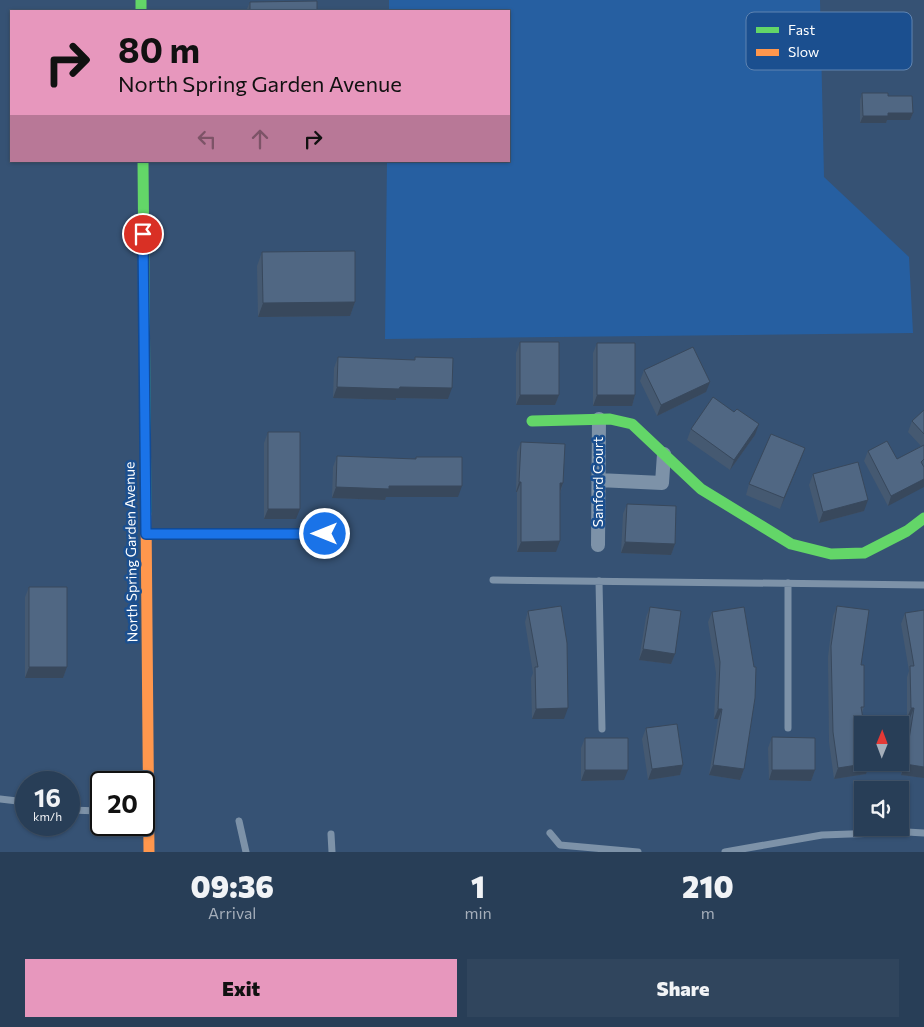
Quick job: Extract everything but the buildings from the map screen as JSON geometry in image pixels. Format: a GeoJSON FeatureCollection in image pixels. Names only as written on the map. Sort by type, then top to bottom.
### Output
{"type":"FeatureCollection","features":[{"type":"Feature","properties":{"kind":"main road","name":"North Spring Garden Avenue"},"geometry":{"type":"LineString","coordinates":[[142,162],[146,534],[146,771]]}},
{"type":"Feature","properties":{"kind":"main road"},"geometry":{"type":"LineString","coordinates":[[532,422],[610,419],[632,424],[701,489],[791,544],[831,554],[864,553],[907,531],[924,518]]}},
{"type":"Feature","properties":{"kind":"main road","name":"North Spring Garden Avenue"},"geometry":{"type":"LineString","coordinates":[[148,836],[149,852]]}},
{"type":"Feature","properties":{"kind":"street","name":"Sanford Court"},"geometry":{"type":"LineString","coordinates":[[598,545],[599,419]]}},
{"type":"Feature","properties":{"kind":"street"},"geometry":{"type":"LineString","coordinates":[[598,480],[662,483],[664,454]]}},
{"type":"Feature","properties":{"kind":"lane"},"geometry":{"type":"LineString","coordinates":[[146,534],[325,534]]}},
{"type":"Feature","properties":{"kind":"lane"},"geometry":{"type":"LineString","coordinates":[[493,580],[924,585]]}},
{"type":"Feature","properties":{"kind":"lane"},"geometry":{"type":"LineString","coordinates":[[599,581],[602,728]]}},
{"type":"Feature","properties":{"kind":"lane"},"geometry":{"type":"LineString","coordinates":[[788,583],[788,728]]}},
{"type":"Feature","properties":{"kind":"lane"},"geometry":{"type":"LineString","coordinates":[[0,799],[15,801]]}},
{"type":"Feature","properties":{"kind":"lane"},"geometry":{"type":"LineString","coordinates":[[239,821],[246,852]]}},
{"type":"Feature","properties":{"kind":"lane"},"geometry":{"type":"LineString","coordinates":[[725,852],[822,835],[924,832]]}},
{"type":"Feature","properties":{"kind":"lane"},"geometry":{"type":"LineString","coordinates":[[550,833],[560,845],[638,852]]}},
{"type":"Feature","properties":{"kind":"lane"},"geometry":{"type":"LineString","coordinates":[[331,834],[332,852]]}},
{"type":"Feature","properties":{"kind":"shaded area"},"geometry":{"type":"Polygon","coordinates":[[[389,0],[820,0],[820,12],[746,12],[746,70],[822,70],[824,177],[909,257],[913,333],[385,339],[387,162],[510,162],[510,10],[389,10],[389,0]]]}},
{"type":"Feature","properties":{"kind":"traffic: fast"},"geometry":{"type":"LineString","coordinates":[[141,0],[141,10]]}},
{"type":"Feature","properties":{"kind":"traffic: fast"},"geometry":{"type":"LineString","coordinates":[[143,162],[146,514]]}},
{"type":"Feature","properties":{"kind":"traffic: fast"},"geometry":{"type":"LineString","coordinates":[[532,421],[610,419],[632,424],[701,489],[791,544],[831,554],[864,553],[907,531],[924,518]]}},
{"type":"Feature","properties":{"kind":"traffic: slow"},"geometry":{"type":"LineString","coordinates":[[146,514],[149,852]]}},
{"type":"Feature","properties":{"kind":"route"},"geometry":{"type":"LineString","coordinates":[[143,234],[146,534],[325,534]]}}]}
